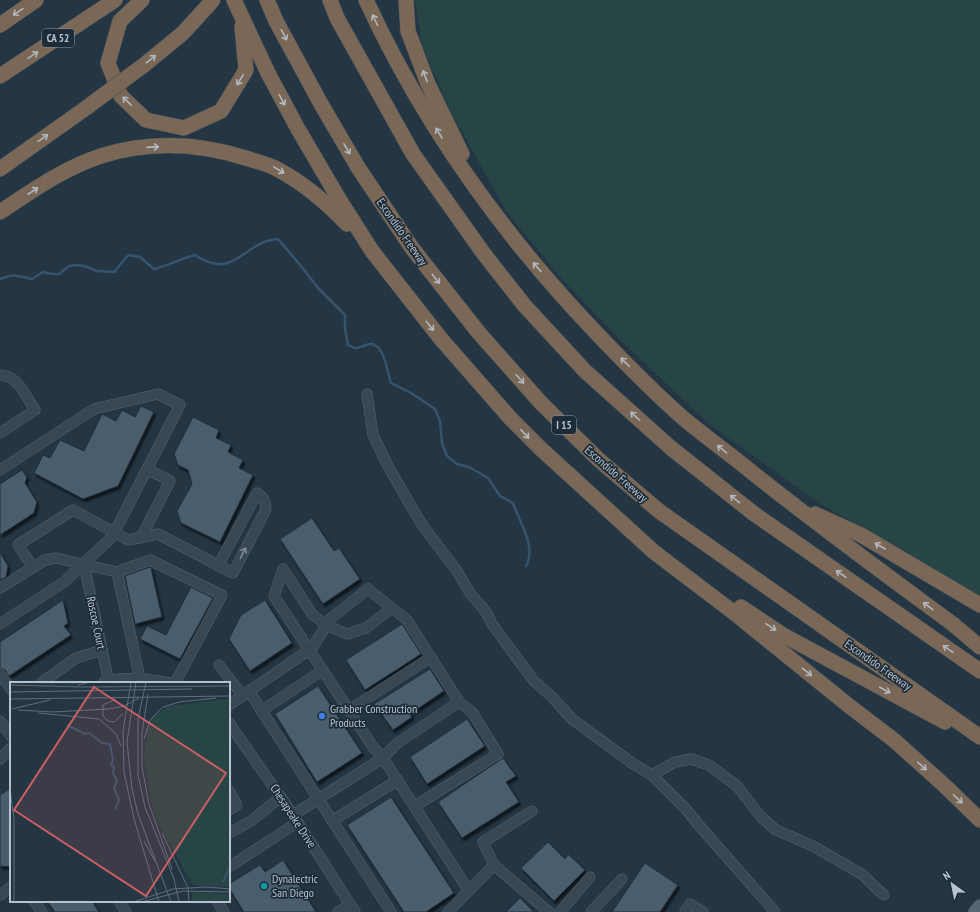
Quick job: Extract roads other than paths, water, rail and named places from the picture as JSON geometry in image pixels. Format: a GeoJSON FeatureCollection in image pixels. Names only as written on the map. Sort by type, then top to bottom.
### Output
{"type":"FeatureCollection","features":[{"type":"Feature","properties":{"kind":"highway"},"geometry":{"type":"LineString","coordinates":[[0,25],[36,0]]}},
{"type":"Feature","properties":{"kind":"highway","name":"CA 52"},"geometry":{"type":"LineString","coordinates":[[0,76],[115,0]]}},
{"type":"Feature","properties":{"kind":"highway"},"geometry":{"type":"LineString","coordinates":[[142,0],[120,21],[108,63],[121,96],[146,120],[184,128],[222,111],[246,70],[240,15]]}},
{"type":"Feature","properties":{"kind":"highway"},"geometry":{"type":"LineString","coordinates":[[0,169],[144,65],[183,32],[213,0]]}},
{"type":"Feature","properties":{"kind":"highway"},"geometry":{"type":"LineString","coordinates":[[234,0],[268,73],[298,129],[339,199],[372,251]]}},
{"type":"Feature","properties":{"kind":"highway","name":"Escondido Freeway"},"geometry":{"type":"LineString","coordinates":[[267,0],[276,21],[320,104],[359,169],[412,248],[479,333],[541,403],[599,460],[660,511],[980,737]]}},
{"type":"Feature","properties":{"kind":"highway"},"geometry":{"type":"LineString","coordinates":[[330,0],[337,18],[414,154],[484,254],[524,305],[585,371],[671,448],[753,513],[980,671]]}},
{"type":"Feature","properties":{"kind":"highway"},"geometry":{"type":"LineString","coordinates":[[366,0],[403,73],[455,159],[501,223],[570,306],[682,417],[786,500],[954,625],[980,647]]}},
{"type":"Feature","properties":{"kind":"highway"},"geometry":{"type":"LineString","coordinates":[[406,0],[408,31],[428,84],[457,144],[501,223]]}},
{"type":"Feature","properties":{"kind":"highway"},"geometry":{"type":"LineString","coordinates":[[0,212],[60,173],[100,156],[135,148],[180,145],[227,152],[274,167],[306,187],[333,209],[372,251],[441,340],[511,419],[541,449],[654,552],[733,612],[895,741],[980,820]]}},
{"type":"Feature","properties":{"kind":"highway"},"geometry":{"type":"LineString","coordinates":[[786,500],[861,535],[980,605]]}},
{"type":"Feature","properties":{"kind":"highway"},"geometry":{"type":"LineString","coordinates":[[624,525],[701,580],[783,635],[980,741]]}},
{"type":"Feature","properties":{"kind":"main road"},"geometry":{"type":"LineString","coordinates":[[975,912],[980,906]]}},
{"type":"Feature","properties":{"kind":"street"},"geometry":{"type":"LineString","coordinates":[[0,375],[5,375],[15,380],[35,410],[0,433]]}},
{"type":"Feature","properties":{"kind":"street"},"geometry":{"type":"LineString","coordinates":[[0,470],[94,409],[158,394],[180,405],[112,537],[64,582],[0,624]]}},
{"type":"Feature","properties":{"kind":"street"},"geometry":{"type":"LineString","coordinates":[[367,394],[373,435],[388,466],[412,508],[423,526],[457,571],[470,593],[486,612],[492,624],[533,680],[552,697],[572,720],[614,751],[652,775],[685,808],[775,912]]}},
{"type":"Feature","properties":{"kind":"street"},"geometry":{"type":"LineString","coordinates":[[141,538],[170,481],[147,469]]}},
{"type":"Feature","properties":{"kind":"street"},"geometry":{"type":"LineString","coordinates":[[33,567],[18,545],[73,510],[128,540],[158,534],[218,566],[233,573],[266,509],[266,502],[261,495],[257,493],[218,566]]}},
{"type":"Feature","properties":{"kind":"street"},"geometry":{"type":"LineString","coordinates":[[0,588],[45,560],[56,558],[117,572],[150,560],[222,595],[177,682]]}},
{"type":"Feature","properties":{"kind":"street","name":"Roscoe Court"},"geometry":{"type":"LineString","coordinates":[[84,564],[102,650],[106,682]]}},
{"type":"Feature","properties":{"kind":"street"},"geometry":{"type":"LineString","coordinates":[[392,608],[366,628],[347,634],[326,625],[312,614],[283,569],[274,596],[373,747],[383,758],[398,780],[469,891]]}},
{"type":"Feature","properties":{"kind":"street"},"geometry":{"type":"LineString","coordinates":[[117,572],[140,679]]}},
{"type":"Feature","properties":{"kind":"street"},"geometry":{"type":"LineString","coordinates":[[230,704],[312,648],[331,618],[368,589],[407,620],[459,702],[472,712],[498,754],[415,806]]}},
{"type":"Feature","properties":{"kind":"street"},"geometry":{"type":"LineString","coordinates":[[42,682],[76,658],[102,650]]}},
{"type":"Feature","properties":{"kind":"street"},"geometry":{"type":"LineString","coordinates":[[349,710],[431,657]]}},
{"type":"Feature","properties":{"kind":"street"},"geometry":{"type":"LineString","coordinates":[[219,665],[261,711],[391,912]]}},
{"type":"Feature","properties":{"kind":"street"},"geometry":{"type":"LineString","coordinates":[[261,711],[323,670]]}},
{"type":"Feature","properties":{"kind":"street"},"geometry":{"type":"LineString","coordinates":[[0,674],[10,688]]}},
{"type":"Feature","properties":{"kind":"street"},"geometry":{"type":"LineString","coordinates":[[106,682],[140,679],[163,682]]}},
{"type":"Feature","properties":{"kind":"street"},"geometry":{"type":"LineString","coordinates":[[230,866],[296,819],[318,799],[383,758],[396,744],[459,702]]}},
{"type":"Feature","properties":{"kind":"street"},"geometry":{"type":"LineString","coordinates":[[0,721],[10,735]]}},
{"type":"Feature","properties":{"kind":"street","name":"Chesapeake Drive"},"geometry":{"type":"LineString","coordinates":[[230,724],[296,819],[352,908]]}},
{"type":"Feature","properties":{"kind":"street"},"geometry":{"type":"LineString","coordinates":[[0,759],[10,749]]}},
{"type":"Feature","properties":{"kind":"street"},"geometry":{"type":"LineString","coordinates":[[652,775],[675,762],[691,759],[709,766],[737,786],[761,817],[776,830],[813,846],[863,875],[884,895]]}},
{"type":"Feature","properties":{"kind":"street"},"geometry":{"type":"LineString","coordinates":[[332,821],[398,780]]}},
{"type":"Feature","properties":{"kind":"street"},"geometry":{"type":"LineString","coordinates":[[230,793],[237,805],[230,809]]}},
{"type":"Feature","properties":{"kind":"street"},"geometry":{"type":"LineString","coordinates":[[230,833],[251,821],[281,797]]}},
{"type":"Feature","properties":{"kind":"street"},"geometry":{"type":"LineString","coordinates":[[532,811],[483,842],[494,866],[549,912]]}},
{"type":"Feature","properties":{"kind":"street"},"geometry":{"type":"LineString","coordinates":[[454,910],[469,891],[494,866]]}},
{"type":"Feature","properties":{"kind":"street"},"geometry":{"type":"LineString","coordinates":[[560,912],[590,877]]}},
{"type":"Feature","properties":{"kind":"street"},"geometry":{"type":"LineString","coordinates":[[591,912],[622,879]]}},
{"type":"Feature","properties":{"kind":"street"},"geometry":{"type":"LineString","coordinates":[[0,895],[10,888]]}},
{"type":"Feature","properties":{"kind":"street"},"geometry":{"type":"LineString","coordinates":[[35,902],[42,912]]}},
{"type":"Feature","properties":{"kind":"street"},"geometry":{"type":"LineString","coordinates":[[120,902],[126,912]]}},
{"type":"Feature","properties":{"kind":"street"},"geometry":{"type":"LineString","coordinates":[[217,902],[224,912]]}},
{"type":"Feature","properties":{"kind":"street"},"geometry":{"type":"LineString","coordinates":[[684,912],[690,904],[703,912]]}},
{"type":"Feature","properties":{"kind":"street"},"geometry":{"type":"LineString","coordinates":[[338,912],[352,908]]}},
{"type":"Feature","properties":{"kind":"waterway"},"geometry":{"type":"LineString","coordinates":[[0,279],[13,276],[32,279],[43,272],[59,274],[69,266],[78,265],[97,271],[114,272],[129,255],[140,257],[154,269],[195,255],[209,262],[220,264],[230,262],[266,241],[278,239],[318,288],[345,315],[345,328],[348,345],[356,348],[372,344],[377,346],[384,357],[391,383],[411,393],[435,409],[440,421],[442,443],[447,456],[457,464],[469,467],[488,478],[500,496],[513,503],[528,542],[529,558],[526,566]]}},
{"type":"Feature","properties":{"kind":"place","name":"Grabber Construction Products"},"geometry":{"type":"Point","coordinates":[322,716]}},
{"type":"Feature","properties":{"kind":"place","name":"Dynalectric San Diego"},"geometry":{"type":"Point","coordinates":[264,886]}}]}
